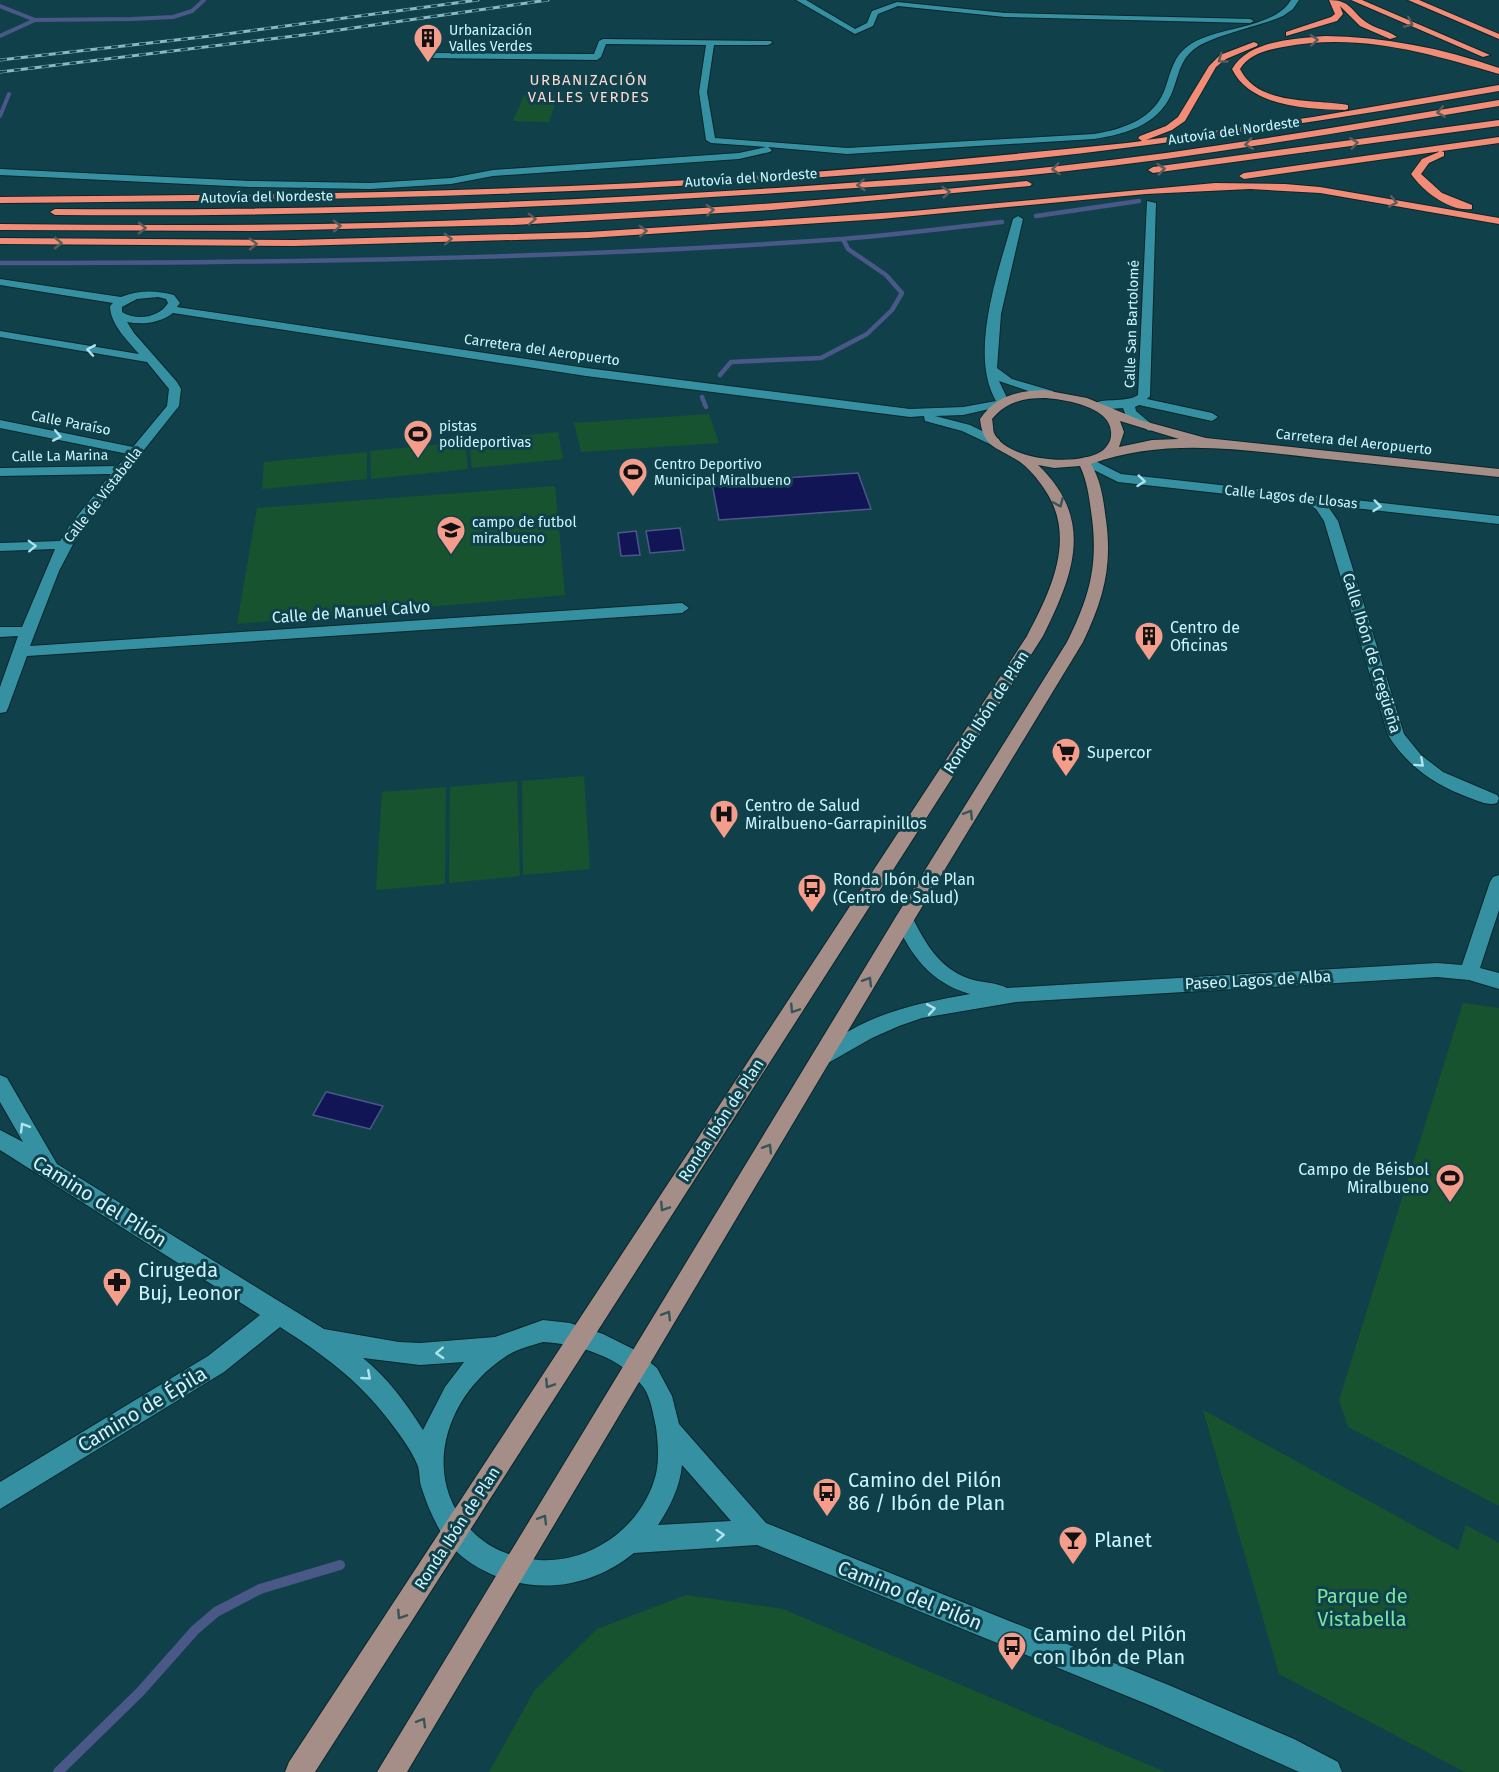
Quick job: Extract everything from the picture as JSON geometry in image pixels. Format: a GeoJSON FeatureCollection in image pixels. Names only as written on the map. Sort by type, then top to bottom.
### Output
{"type":"FeatureCollection","features":[{"type":"Feature","properties":{"kind":"highway"},"geometry":{"type":"LineString","coordinates":[[1334,0],[1349,9],[1363,24],[1377,31],[1499,71]]}},
{"type":"Feature","properties":{"kind":"highway"},"geometry":{"type":"LineString","coordinates":[[1074,151],[1136,140],[1169,128],[1182,119],[1190,109],[1207,74],[1223,57],[1255,44],[1325,23],[1339,14],[1334,0]]}},
{"type":"Feature","properties":{"kind":"highway"},"geometry":{"type":"LineString","coordinates":[[1355,0],[1499,61]]}},
{"type":"Feature","properties":{"kind":"highway"},"geometry":{"type":"LineString","coordinates":[[1412,0],[1499,37]]}},
{"type":"Feature","properties":{"kind":"highway"},"geometry":{"type":"LineString","coordinates":[[1476,63],[1403,45],[1366,40],[1329,40],[1292,42],[1263,49],[1244,58],[1236,69],[1241,81],[1258,91],[1282,99],[1317,105],[1376,105],[1495,88]]}},
{"type":"Feature","properties":{"kind":"highway"},"geometry":{"type":"LineString","coordinates":[[0,200],[369,197],[635,186],[891,169],[1074,151],[1260,129],[1495,88]]}},
{"type":"Feature","properties":{"kind":"highway","name":"Autovía del Nordeste"},"geometry":{"type":"LineString","coordinates":[[46,212],[366,211],[642,200],[907,182],[1058,169],[1200,152],[1499,103]]}},
{"type":"Feature","properties":{"kind":"highway","name":"Autovía del Nordeste"},"geometry":{"type":"LineString","coordinates":[[1146,171],[1499,123]]}},
{"type":"Feature","properties":{"kind":"highway"},"geometry":{"type":"LineString","coordinates":[[1103,195],[1499,140]]}},
{"type":"Feature","properties":{"kind":"highway"},"geometry":{"type":"LineString","coordinates":[[1486,142],[1424,160],[1417,168],[1416,174],[1423,184],[1451,202],[1499,214]]}},
{"type":"Feature","properties":{"kind":"highway","name":"Autovía del Nordeste"},"geometry":{"type":"LineString","coordinates":[[0,227],[160,229],[367,226],[652,214],[920,195],[1086,177]]}},
{"type":"Feature","properties":{"kind":"highway"},"geometry":{"type":"LineString","coordinates":[[0,242],[157,245],[371,243],[631,232],[851,218],[1226,185],[1290,186],[1499,221]]}},
{"type":"Feature","properties":{"kind":"highway"},"geometry":{"type":"LineString","coordinates":[[0,191],[108,198]]}},
{"type":"Feature","properties":{"kind":"highway"},"geometry":{"type":"LineString","coordinates":[[0,211],[12,211]]}},
{"type":"Feature","properties":{"kind":"main road","name":"Carretera del Aeropuerto"},"geometry":{"type":"LineString","coordinates":[[1000,403],[1024,396],[1049,394],[1074,398],[1149,427],[1206,442]]}},
{"type":"Feature","properties":{"kind":"main road"},"geometry":{"type":"LineString","coordinates":[[994,442],[985,426],[986,419],[1000,403]]}},
{"type":"Feature","properties":{"kind":"main road"},"geometry":{"type":"LineString","coordinates":[[1100,408],[1117,425],[1119,432],[1119,440],[1106,454]]}},
{"type":"Feature","properties":{"kind":"main road","name":"Carretera del Aeropuerto"},"geometry":{"type":"LineString","coordinates":[[994,442],[1023,458],[1054,464],[1086,461],[1106,454],[1168,442],[1206,442],[1499,473]]}},
{"type":"Feature","properties":{"kind":"main road","name":"Ronda Ibón de Plan"},"geometry":{"type":"LineString","coordinates":[[299,1772],[1035,636],[1057,596],[1069,554],[1068,528],[1050,483],[1023,458]]}},
{"type":"Feature","properties":{"kind":"main road"},"geometry":{"type":"LineString","coordinates":[[392,1772],[904,920],[1075,642],[1096,599],[1103,568],[1102,536],[1093,478],[1086,461]]}},
{"type":"Feature","properties":{"kind":"street"},"geometry":{"type":"LineString","coordinates":[[800,0],[855,32],[870,24],[875,13],[897,4],[1005,15],[1142,16],[1260,22]]}},
{"type":"Feature","properties":{"kind":"street"},"geometry":{"type":"LineString","coordinates":[[710,43],[703,92],[711,140],[860,150],[1082,138],[1117,133],[1140,124],[1168,94],[1172,72],[1178,60],[1190,49],[1205,40],[1288,11],[1294,6],[1295,0]]}},
{"type":"Feature","properties":{"kind":"street"},"geometry":{"type":"LineString","coordinates":[[425,53],[427,55],[597,57],[603,41],[768,43]]}},
{"type":"Feature","properties":{"kind":"street"},"geometry":{"type":"LineString","coordinates":[[0,172],[250,184],[370,186],[451,181],[493,173],[739,156],[788,146]]}},
{"type":"Feature","properties":{"kind":"street","name":"Calle San Bartolomé"},"geometry":{"type":"LineString","coordinates":[[1100,408],[1132,402],[1144,396],[1152,203]]}},
{"type":"Feature","properties":{"kind":"street"},"geometry":{"type":"LineString","coordinates":[[1000,403],[995,394],[992,341],[997,297],[1018,219]]}},
{"type":"Feature","properties":{"kind":"street"},"geometry":{"type":"LineString","coordinates":[[0,282],[123,301]]}},
{"type":"Feature","properties":{"kind":"street"},"geometry":{"type":"LineString","coordinates":[[158,294],[173,300],[171,309],[161,315],[146,319],[128,320],[117,315],[115,309],[123,301],[138,295],[158,294]]}},
{"type":"Feature","properties":{"kind":"street","name":"Carretera del Aeropuerto"},"geometry":{"type":"LineString","coordinates":[[171,309],[586,372],[910,413],[966,428],[994,442]]}},
{"type":"Feature","properties":{"kind":"street","name":"Calle de Vistabella"},"geometry":{"type":"LineString","coordinates":[[0,708],[22,651],[27,631],[64,545],[75,528],[173,406],[175,396],[171,382],[129,335],[117,315]]}},
{"type":"Feature","properties":{"kind":"street"},"geometry":{"type":"LineString","coordinates":[[129,335],[146,319]]}},
{"type":"Feature","properties":{"kind":"street"},"geometry":{"type":"LineString","coordinates":[[0,334],[149,359]]}},
{"type":"Feature","properties":{"kind":"street"},"geometry":{"type":"LineString","coordinates":[[992,370],[1008,382],[1049,394]]}},
{"type":"Feature","properties":{"kind":"street"},"geometry":{"type":"LineString","coordinates":[[1149,427],[1130,413],[1132,402],[1212,417]]}},
{"type":"Feature","properties":{"kind":"street","name":"Carretera del Aeropuerto"},"geometry":{"type":"LineString","coordinates":[[910,413],[963,411],[1000,403]]}},
{"type":"Feature","properties":{"kind":"street","name":"Calle Paraíso"},"geometry":{"type":"LineString","coordinates":[[0,424],[136,452]]}},
{"type":"Feature","properties":{"kind":"street","name":"Calle Lagos de Llosas"},"geometry":{"type":"LineString","coordinates":[[1086,461],[1118,478],[1499,520]]}},
{"type":"Feature","properties":{"kind":"street","name":"Calle La Marina"},"geometry":{"type":"LineString","coordinates":[[0,472],[121,470]]}},
{"type":"Feature","properties":{"kind":"street","name":"Calle Ibón de Cregüeña"},"geometry":{"type":"LineString","coordinates":[[1312,500],[1321,506],[1331,521],[1396,735],[1426,770],[1439,778],[1496,802]]}},
{"type":"Feature","properties":{"kind":"street"},"geometry":{"type":"LineString","coordinates":[[0,547],[64,545]]}},
{"type":"Feature","properties":{"kind":"street","name":"Calle de Manuel Calvo"},"geometry":{"type":"LineString","coordinates":[[22,651],[682,608]]}},
{"type":"Feature","properties":{"kind":"street"},"geometry":{"type":"LineString","coordinates":[[0,632],[27,631]]}},
{"type":"Feature","properties":{"kind":"street"},"geometry":{"type":"LineString","coordinates":[[1469,973],[1499,882]]}},
{"type":"Feature","properties":{"kind":"street","name":"Paseo Lagos de Alba"},"geometry":{"type":"LineString","coordinates":[[904,920],[912,939],[929,962],[951,981],[971,988],[1016,994]]}},
{"type":"Feature","properties":{"kind":"street","name":"Paseo Lagos de Alba"},"geometry":{"type":"LineString","coordinates":[[821,1059],[865,1032],[892,1020],[922,1011],[1016,994],[1437,970],[1469,973],[1499,981]]}},
{"type":"Feature","properties":{"kind":"street"},"geometry":{"type":"LineString","coordinates":[[0,1084],[49,1168]]}},
{"type":"Feature","properties":{"kind":"street","name":"Camino del Pilón"},"geometry":{"type":"LineString","coordinates":[[0,1139],[321,1340],[371,1379],[397,1411],[429,1460]]}},
{"type":"Feature","properties":{"kind":"street","name":"Camino de Épila"},"geometry":{"type":"LineString","coordinates":[[0,1496],[216,1364],[279,1314]]}},
{"type":"Feature","properties":{"kind":"street","name":"Camino del Pilón"},"geometry":{"type":"LineString","coordinates":[[321,1340],[399,1353],[465,1352],[498,1348],[543,1331],[581,1335],[637,1365],[650,1376],[658,1391],[669,1431],[670,1460],[667,1481],[644,1525],[630,1540],[600,1562],[564,1574],[544,1575],[512,1569],[490,1561],[455,1531],[432,1483],[429,1460],[430,1443],[435,1424],[459,1384],[479,1363],[498,1348]]}},
{"type":"Feature","properties":{"kind":"street","name":"Camino del Pilón"},"geometry":{"type":"LineString","coordinates":[[669,1431],[757,1532]]}},
{"type":"Feature","properties":{"kind":"street","name":"Camino del Pilón"},"geometry":{"type":"LineString","coordinates":[[630,1540],[757,1532],[1161,1696],[1284,1749],[1328,1772]]}},
{"type":"Feature","properties":{"kind":"street"},"geometry":{"type":"LineString","coordinates":[[1284,1749],[1305,1772]]}},
{"type":"Feature","properties":{"kind":"green space"},"geometry":{"type":"Polygon","coordinates":[[[524,95],[558,95],[549,122],[513,121],[524,95]]]}},
{"type":"Feature","properties":{"kind":"green space"},"geometry":{"type":"Polygon","coordinates":[[[709,414],[719,443],[581,452],[574,423],[709,414]]]}},
{"type":"Feature","properties":{"kind":"green space"},"geometry":{"type":"Polygon","coordinates":[[[558,432],[563,459],[472,468],[469,441],[558,432]]]}},
{"type":"Feature","properties":{"kind":"green space","name":"pistas polideportivas"},"geometry":{"type":"Polygon","coordinates":[[[465,442],[468,469],[371,479],[370,451],[465,442]]]}},
{"type":"Feature","properties":{"kind":"green space"},"geometry":{"type":"Polygon","coordinates":[[[367,452],[367,479],[262,489],[264,462],[367,452]]]}},
{"type":"Feature","properties":{"kind":"green space"},"geometry":{"type":"Polygon","coordinates":[[[555,486],[565,595],[237,624],[257,508],[555,486]]]}},
{"type":"Feature","properties":{"kind":"green space"},"geometry":{"type":"Polygon","coordinates":[[[584,776],[590,869],[523,875],[522,781],[584,776]]]}},
{"type":"Feature","properties":{"kind":"green space"},"geometry":{"type":"Polygon","coordinates":[[[517,781],[520,876],[449,883],[450,787],[517,781]]]}},
{"type":"Feature","properties":{"kind":"green space"},"geometry":{"type":"Polygon","coordinates":[[[446,787],[445,884],[376,890],[382,792],[446,787]]]}},
{"type":"Feature","properties":{"kind":"green space","name":"Campo de Béisbol Miralbueno"},"geometry":{"type":"Polygon","coordinates":[[[1463,1003],[1499,1008],[1499,1506],[1348,1427],[1339,1400],[1463,1003]]]}},
{"type":"Feature","properties":{"kind":"green space","name":"Parque de Vistabella"},"geometry":{"type":"Polygon","coordinates":[[[1203,1410],[1458,1550],[1466,1525],[1499,1543],[1499,1772],[1465,1772],[1279,1674],[1203,1410]]]}},
{"type":"Feature","properties":{"kind":"green space"},"geometry":{"type":"Polygon","coordinates":[[[686,1595],[783,1609],[1165,1772],[489,1772],[534,1691],[597,1629],[686,1595]]]}},
{"type":"Feature","properties":{"kind":"shaded area"},"geometry":{"type":"Polygon","coordinates":[[[858,473],[871,509],[719,520],[712,483],[858,473]]]}},
{"type":"Feature","properties":{"kind":"shaded area"},"geometry":{"type":"Polygon","coordinates":[[[680,528],[684,550],[650,553],[646,531],[680,528]]]}},
{"type":"Feature","properties":{"kind":"shaded area"},"geometry":{"type":"Polygon","coordinates":[[[636,531],[640,555],[621,556],[618,533],[636,531]]]}},
{"type":"Feature","properties":{"kind":"shaded area"},"geometry":{"type":"Polygon","coordinates":[[[326,1092],[383,1106],[370,1129],[313,1115],[326,1092]]]}},
{"type":"Feature","properties":{"kind":"waterway"},"geometry":{"type":"LineString","coordinates":[[35,20],[173,17],[192,11],[204,0]]}},
{"type":"Feature","properties":{"kind":"waterway"},"geometry":{"type":"LineString","coordinates":[[0,6],[35,20]]}},
{"type":"Feature","properties":{"kind":"waterway"},"geometry":{"type":"LineString","coordinates":[[0,36],[35,20]]}},
{"type":"Feature","properties":{"kind":"waterway"},"geometry":{"type":"LineString","coordinates":[[0,116],[9,94]]}},
{"type":"Feature","properties":{"kind":"waterway"},"geometry":{"type":"LineString","coordinates":[[1036,216],[1139,201]]}},
{"type":"Feature","properties":{"kind":"waterway"},"geometry":{"type":"LineString","coordinates":[[0,263],[316,261],[631,251],[842,239],[1002,222]]}},
{"type":"Feature","properties":{"kind":"waterway"},"geometry":{"type":"LineString","coordinates":[[720,375],[731,362],[821,358],[867,334],[892,310],[902,293],[886,275],[848,249],[843,239]]}},
{"type":"Feature","properties":{"kind":"waterway"},"geometry":{"type":"LineString","coordinates":[[702,397],[706,407]]}},
{"type":"Feature","properties":{"kind":"waterway"},"geometry":{"type":"LineString","coordinates":[[58,1772],[140,1692],[195,1630],[216,1612],[260,1589],[340,1565]]}},
{"type":"Feature","properties":{"kind":"railway"},"geometry":{"type":"LineString","coordinates":[[0,60],[211,36],[478,0]]}},
{"type":"Feature","properties":{"kind":"railway"},"geometry":{"type":"LineString","coordinates":[[0,72],[311,34],[548,0]]}},
{"type":"Feature","properties":{"kind":"place","name":"Urbanización Valles Verdes"},"geometry":{"type":"Point","coordinates":[428,64]}},
{"type":"Feature","properties":{"kind":"place","name":"pistas polideportivas"},"geometry":{"type":"Point","coordinates":[418,460]}},
{"type":"Feature","properties":{"kind":"place","name":"Centro Deportivo Municipal Miralbueno"},"geometry":{"type":"Point","coordinates":[633,498]}},
{"type":"Feature","properties":{"kind":"place","name":"campo de futbol miralbueno"},"geometry":{"type":"Point","coordinates":[451,556]}},
{"type":"Feature","properties":{"kind":"place","name":"Centro de Oficinas"},"geometry":{"type":"Point","coordinates":[1149,662]}},
{"type":"Feature","properties":{"kind":"place","name":"Supercor"},"geometry":{"type":"Point","coordinates":[1066,778]}},
{"type":"Feature","properties":{"kind":"place","name":"Centro de Salud Miralbueno-Garrapinillos"},"geometry":{"type":"Point","coordinates":[724,840]}},
{"type":"Feature","properties":{"kind":"place","name":"Ronda Ibón de Plan (Centro de Salud)"},"geometry":{"type":"Point","coordinates":[812,914]}},
{"type":"Feature","properties":{"kind":"place","name":"Campo de Béisbol Miralbueno"},"geometry":{"type":"Point","coordinates":[1450,1204]}},
{"type":"Feature","properties":{"kind":"place","name":"Cirugeda Buj, Leonor"},"geometry":{"type":"Point","coordinates":[117,1308]}},
{"type":"Feature","properties":{"kind":"place","name":"Camino del Pilón 86 / Ibón de Plan"},"geometry":{"type":"Point","coordinates":[827,1518]}},
{"type":"Feature","properties":{"kind":"place","name":"Planet"},"geometry":{"type":"Point","coordinates":[1073,1566]}},
{"type":"Feature","properties":{"kind":"place","name":"Camino del Pilón con Ibón de Plan"},"geometry":{"type":"Point","coordinates":[1012,1672]}},
{"type":"Feature","properties":{"kind":"district","name":"URBANIZACIÓN VALLES VERDES"},"geometry":{"type":"Point","coordinates":[589,88]}}]}
